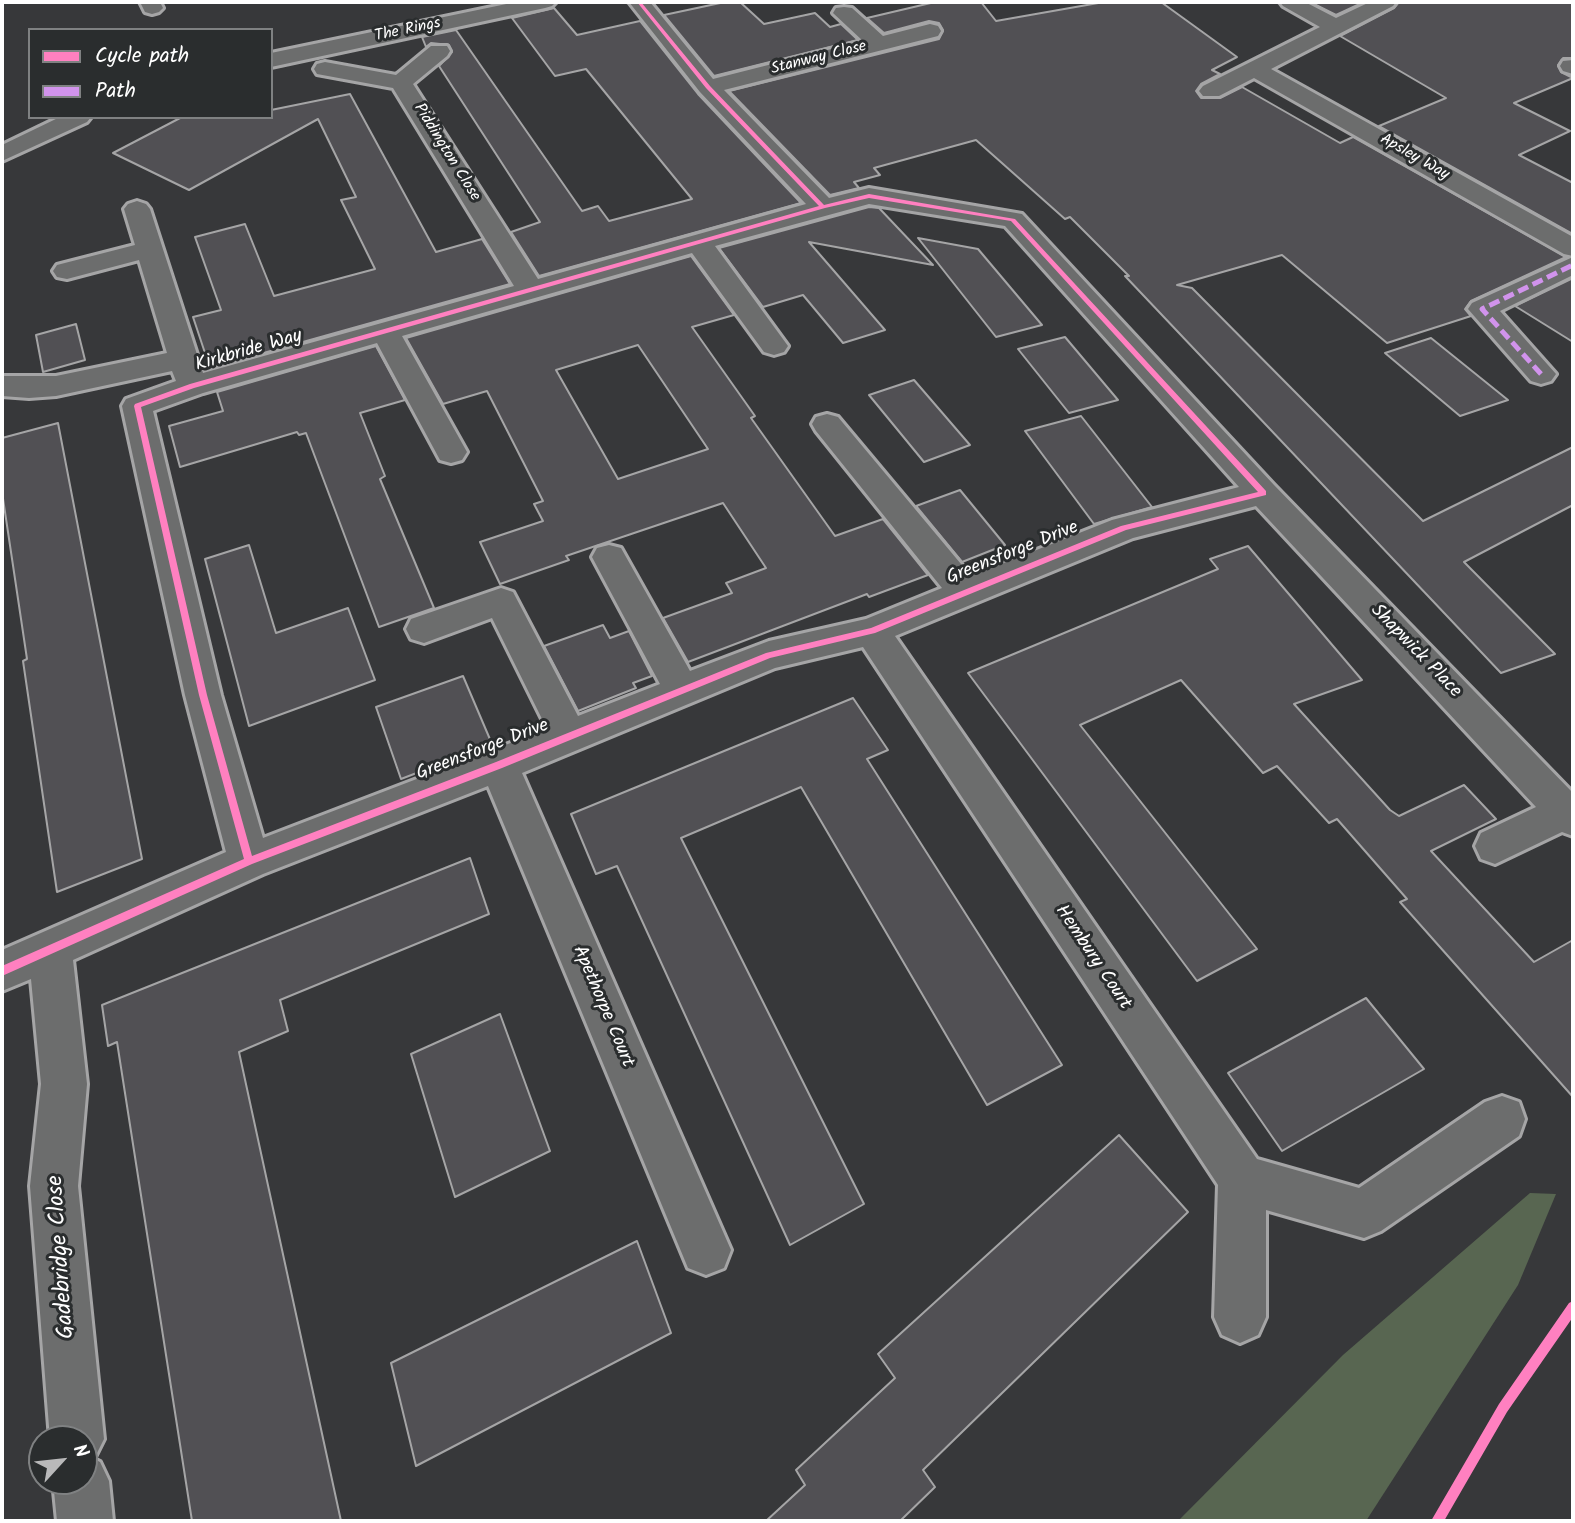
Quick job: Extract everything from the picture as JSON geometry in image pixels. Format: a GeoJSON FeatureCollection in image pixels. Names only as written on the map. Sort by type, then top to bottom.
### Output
{"type":"FeatureCollection","features":[{"type":"Feature","properties":{"kind":"street","name":"The Rings"},"geometry":{"type":"LineString","coordinates":[[273,59],[454,11],[545,2]]}},
{"type":"Feature","properties":{"kind":"street"},"geometry":{"type":"LineString","coordinates":[[639,2],[708,87],[823,207],[869,196],[1013,220],[1263,493]]}},
{"type":"Feature","properties":{"kind":"street"},"geometry":{"type":"LineString","coordinates":[[1290,2],[1336,27]]}},
{"type":"Feature","properties":{"kind":"street"},"geometry":{"type":"LineString","coordinates":[[1211,91],[1386,2]]}},
{"type":"Feature","properties":{"kind":"street"},"geometry":{"type":"LineString","coordinates":[[845,13],[879,44]]}},
{"type":"Feature","properties":{"kind":"street","name":"Stanway Close"},"geometry":{"type":"LineString","coordinates":[[708,87],[930,31]]}},
{"type":"Feature","properties":{"kind":"street"},"geometry":{"type":"LineString","coordinates":[[401,83],[439,51]]}},
{"type":"Feature","properties":{"kind":"street","name":"Piddington Close"},"geometry":{"type":"LineString","coordinates":[[325,69],[401,83],[531,290]]}},
{"type":"Feature","properties":{"kind":"street","name":"Apsley Way"},"geometry":{"type":"LineString","coordinates":[[1255,69],[1573,248]]}},
{"type":"Feature","properties":{"kind":"street"},"geometry":{"type":"LineString","coordinates":[[2,154],[75,119]]}},
{"type":"Feature","properties":{"kind":"street","name":"Kirkbride Way"},"geometry":{"type":"LineString","coordinates":[[249,861],[203,695],[137,406],[188,372],[385,331],[823,207]]}},
{"type":"Feature","properties":{"kind":"street"},"geometry":{"type":"LineString","coordinates":[[2,386],[56,386],[103,376],[188,372],[137,209]]}},
{"type":"Feature","properties":{"kind":"street"},"geometry":{"type":"LineString","coordinates":[[699,243],[775,346]]}},
{"type":"Feature","properties":{"kind":"street"},"geometry":{"type":"LineString","coordinates":[[67,271],[150,248]]}},
{"type":"Feature","properties":{"kind":"street"},"geometry":{"type":"LineString","coordinates":[[1541,374],[1482,309],[1573,265]]}},
{"type":"Feature","properties":{"kind":"street"},"geometry":{"type":"LineString","coordinates":[[385,331],[450,452]]}},
{"type":"Feature","properties":{"kind":"street"},"geometry":{"type":"LineString","coordinates":[[827,424],[965,593]]}},
{"type":"Feature","properties":{"kind":"street","name":"Greensforge Drive"},"geometry":{"type":"LineString","coordinates":[[2,971],[249,861],[499,765],[769,655],[872,631],[1124,528],[1263,493]]}},
{"type":"Feature","properties":{"kind":"street","name":"Shapwick Place"},"geometry":{"type":"LineString","coordinates":[[1263,493],[1569,815],[1495,845]]}},
{"type":"Feature","properties":{"kind":"street"},"geometry":{"type":"LineString","coordinates":[[609,557],[683,692]]}},
{"type":"Feature","properties":{"kind":"street"},"geometry":{"type":"LineString","coordinates":[[424,629],[501,601],[569,736]]}},
{"type":"Feature","properties":{"kind":"street","name":"Hembury Court"},"geometry":{"type":"LineString","coordinates":[[872,631],[1242,1179]]}},
{"type":"Feature","properties":{"kind":"street","name":"Apethorpe Court"},"geometry":{"type":"LineString","coordinates":[[499,765],[706,1250]]}},
{"type":"Feature","properties":{"kind":"street","name":"Gadebridge Close"},"geometry":{"type":"LineString","coordinates":[[50,950],[64,1084],[54,1186],[76,1425]]}},
{"type":"Feature","properties":{"kind":"street"},"geometry":{"type":"LineString","coordinates":[[1240,1317],[1242,1179],[1364,1214],[1502,1119]]}},
{"type":"Feature","properties":{"kind":"street"},"geometry":{"type":"LineString","coordinates":[[82,1495],[85,1521]]}},
{"type":"Feature","properties":{"kind":"green space"},"geometry":{"type":"Polygon","coordinates":[[[1530,1193],[1556,1194],[1518,1285],[1366,1521],[1178,1521],[1343,1355],[1530,1193]]]}},
{"type":"Feature","properties":{"kind":"building"},"geometry":{"type":"Polygon","coordinates":[[[725,2],[740,2],[764,24],[815,13],[830,27],[841,24],[858,40],[714,76],[664,15],[725,2]]]}},
{"type":"Feature","properties":{"kind":"building"},"geometry":{"type":"Polygon","coordinates":[[[935,2],[981,2],[996,21],[1104,2],[1161,2],[1237,57],[1212,70],[1220,74],[1201,84],[1196,91],[1201,98],[1220,98],[1242,87],[1340,143],[1353,137],[1566,257],[1471,301],[1465,309],[1471,316],[1387,343],[1282,255],[1177,285],[1192,288],[1423,521],[1573,447],[1573,505],[1464,562],[1555,654],[1501,673],[1125,276],[1129,276],[1070,217],[1065,219],[976,140],[874,168],[880,175],[854,182],[859,188],[830,195],[729,91],[939,39],[943,30],[939,23],[929,21],[884,33],[867,18],[935,2]]]}},
{"type":"Feature","properties":{"kind":"building"},"geometry":{"type":"Polygon","coordinates":[[[1310,2],[1364,2],[1336,15],[1310,2]]]}},
{"type":"Feature","properties":{"kind":"building"},"geometry":{"type":"Polygon","coordinates":[[[1399,2],[1573,2],[1573,58],[1563,58],[1558,65],[1561,72],[1573,78],[1514,103],[1570,131],[1519,155],[1573,183],[1573,234],[1379,126],[1446,98],[1340,36],[1394,8],[1399,2]]]}},
{"type":"Feature","properties":{"kind":"building"},"geometry":{"type":"Polygon","coordinates":[[[554,8],[577,35],[640,21],[698,94],[801,203],[539,276],[511,232],[540,222],[439,66],[452,52],[449,45],[431,43],[426,47],[422,37],[456,30],[582,211],[598,206],[609,221],[692,199],[586,69],[555,76],[512,18],[554,8]]]}},
{"type":"Feature","properties":{"kind":"building"},"geometry":{"type":"Polygon","coordinates":[[[350,94],[436,252],[482,239],[510,284],[210,368],[193,317],[221,310],[195,237],[245,224],[274,296],[375,269],[341,200],[356,197],[318,119],[189,190],[113,153],[178,119],[273,119],[273,110],[350,94]]]}},
{"type":"Feature","properties":{"kind":"building"},"geometry":{"type":"Polygon","coordinates":[[[869,207],[879,208],[933,265],[809,242],[885,330],[843,343],[803,295],[763,307],[719,248],[869,207]]]}},
{"type":"Feature","properties":{"kind":"building"},"geometry":{"type":"Polygon","coordinates":[[[918,238],[978,249],[1042,325],[996,337],[918,238]]]}},
{"type":"Feature","properties":{"kind":"building"},"geometry":{"type":"Polygon","coordinates":[[[691,256],[734,315],[692,327],[755,416],[751,418],[835,536],[883,519],[928,575],[869,597],[867,594],[688,662],[663,618],[732,593],[726,583],[766,568],[723,503],[566,556],[569,560],[500,584],[480,542],[543,521],[534,504],[543,501],[487,391],[443,404],[406,338],[691,256]],[[638,345],[556,370],[618,479],[708,449],[638,345]]]}},
{"type":"Feature","properties":{"kind":"building"},"geometry":{"type":"Polygon","coordinates":[[[1573,278],[1573,342],[1515,306],[1573,278]]]}},
{"type":"Feature","properties":{"kind":"building"},"geometry":{"type":"Polygon","coordinates":[[[76,324],[85,360],[43,372],[36,335],[76,324]]]}},
{"type":"Feature","properties":{"kind":"building"},"geometry":{"type":"Polygon","coordinates":[[[1065,337],[1118,400],[1069,413],[1018,349],[1065,337]]]}},
{"type":"Feature","properties":{"kind":"building"},"geometry":{"type":"Polygon","coordinates":[[[1431,338],[1508,400],[1460,416],[1385,353],[1431,338]]]}},
{"type":"Feature","properties":{"kind":"building"},"geometry":{"type":"Polygon","coordinates":[[[376,346],[405,400],[360,413],[385,476],[380,479],[434,608],[379,627],[306,433],[299,435],[297,432],[180,467],[169,426],[223,411],[217,392],[376,346]]]}},
{"type":"Feature","properties":{"kind":"building"},"geometry":{"type":"Polygon","coordinates":[[[914,380],[970,445],[924,462],[869,395],[914,380]]]}},
{"type":"Feature","properties":{"kind":"building"},"geometry":{"type":"Polygon","coordinates":[[[1081,416],[1152,507],[1094,524],[1025,431],[1081,416]]]}},
{"type":"Feature","properties":{"kind":"building"},"geometry":{"type":"Polygon","coordinates":[[[58,423],[142,859],[57,892],[23,661],[27,659],[2,492],[2,438],[58,423]]]}},
{"type":"Feature","properties":{"kind":"building"},"geometry":{"type":"Polygon","coordinates":[[[960,490],[1005,545],[962,562],[916,506],[960,490]]]}},
{"type":"Feature","properties":{"kind":"building"},"geometry":{"type":"Polygon","coordinates":[[[249,545],[276,633],[348,608],[375,680],[249,726],[205,559],[249,545]]]}},
{"type":"Feature","properties":{"kind":"building"},"geometry":{"type":"Polygon","coordinates":[[[1248,546],[1362,680],[1294,704],[1390,810],[1399,816],[1464,785],[1496,819],[1431,851],[1534,962],[1573,940],[1573,1097],[1400,902],[1407,899],[1337,819],[1329,823],[1277,766],[1263,773],[1181,680],[1080,725],[1257,949],[1197,981],[968,673],[1218,569],[1210,559],[1248,546]]]}},
{"type":"Feature","properties":{"kind":"building"},"geometry":{"type":"Polygon","coordinates":[[[603,625],[610,638],[629,631],[652,676],[633,683],[636,688],[578,711],[544,646],[603,625]]]}},
{"type":"Feature","properties":{"kind":"building"},"geometry":{"type":"Polygon","coordinates":[[[463,676],[492,744],[401,779],[376,707],[463,676]]]}},
{"type":"Feature","properties":{"kind":"building"},"geometry":{"type":"Polygon","coordinates":[[[853,698],[888,750],[867,759],[1062,1065],[987,1105],[801,787],[681,838],[864,1204],[790,1245],[617,866],[596,874],[571,814],[853,698]]]}},
{"type":"Feature","properties":{"kind":"building"},"geometry":{"type":"Polygon","coordinates":[[[470,858],[489,914],[280,1000],[288,1031],[239,1052],[341,1521],[192,1521],[117,1042],[108,1046],[102,1005],[470,858]]]}},
{"type":"Feature","properties":{"kind":"building"},"geometry":{"type":"Polygon","coordinates":[[[1366,998],[1424,1069],[1282,1151],[1228,1073],[1366,998]]]}},
{"type":"Feature","properties":{"kind":"building"},"geometry":{"type":"Polygon","coordinates":[[[500,1014],[550,1151],[455,1197],[411,1054],[500,1014]]]}},
{"type":"Feature","properties":{"kind":"building"},"geometry":{"type":"Polygon","coordinates":[[[1119,1135],[1188,1212],[923,1470],[935,1487],[900,1521],[766,1521],[805,1485],[796,1470],[895,1378],[878,1354],[1119,1135]]]}},
{"type":"Feature","properties":{"kind":"building"},"geometry":{"type":"Polygon","coordinates":[[[637,1241],[671,1333],[416,1466],[391,1363],[637,1241]]]}},
{"type":"Feature","properties":{"kind":"marked path"},"geometry":{"type":"LineString","coordinates":[[1541,374],[1482,309],[1573,265]]}},
{"type":"Feature","properties":{"kind":"cycle path"},"geometry":{"type":"LineString","coordinates":[[2,971],[249,861],[499,765],[769,655],[872,631],[1124,528],[1263,493],[1013,220],[869,196],[823,207],[708,87],[639,2]]}},
{"type":"Feature","properties":{"kind":"cycle path"},"geometry":{"type":"LineString","coordinates":[[249,861],[203,695],[137,406],[192,386],[823,207]]}},
{"type":"Feature","properties":{"kind":"cycle path"},"geometry":{"type":"LineString","coordinates":[[1437,1521],[1503,1408],[1573,1307]]}}]}
